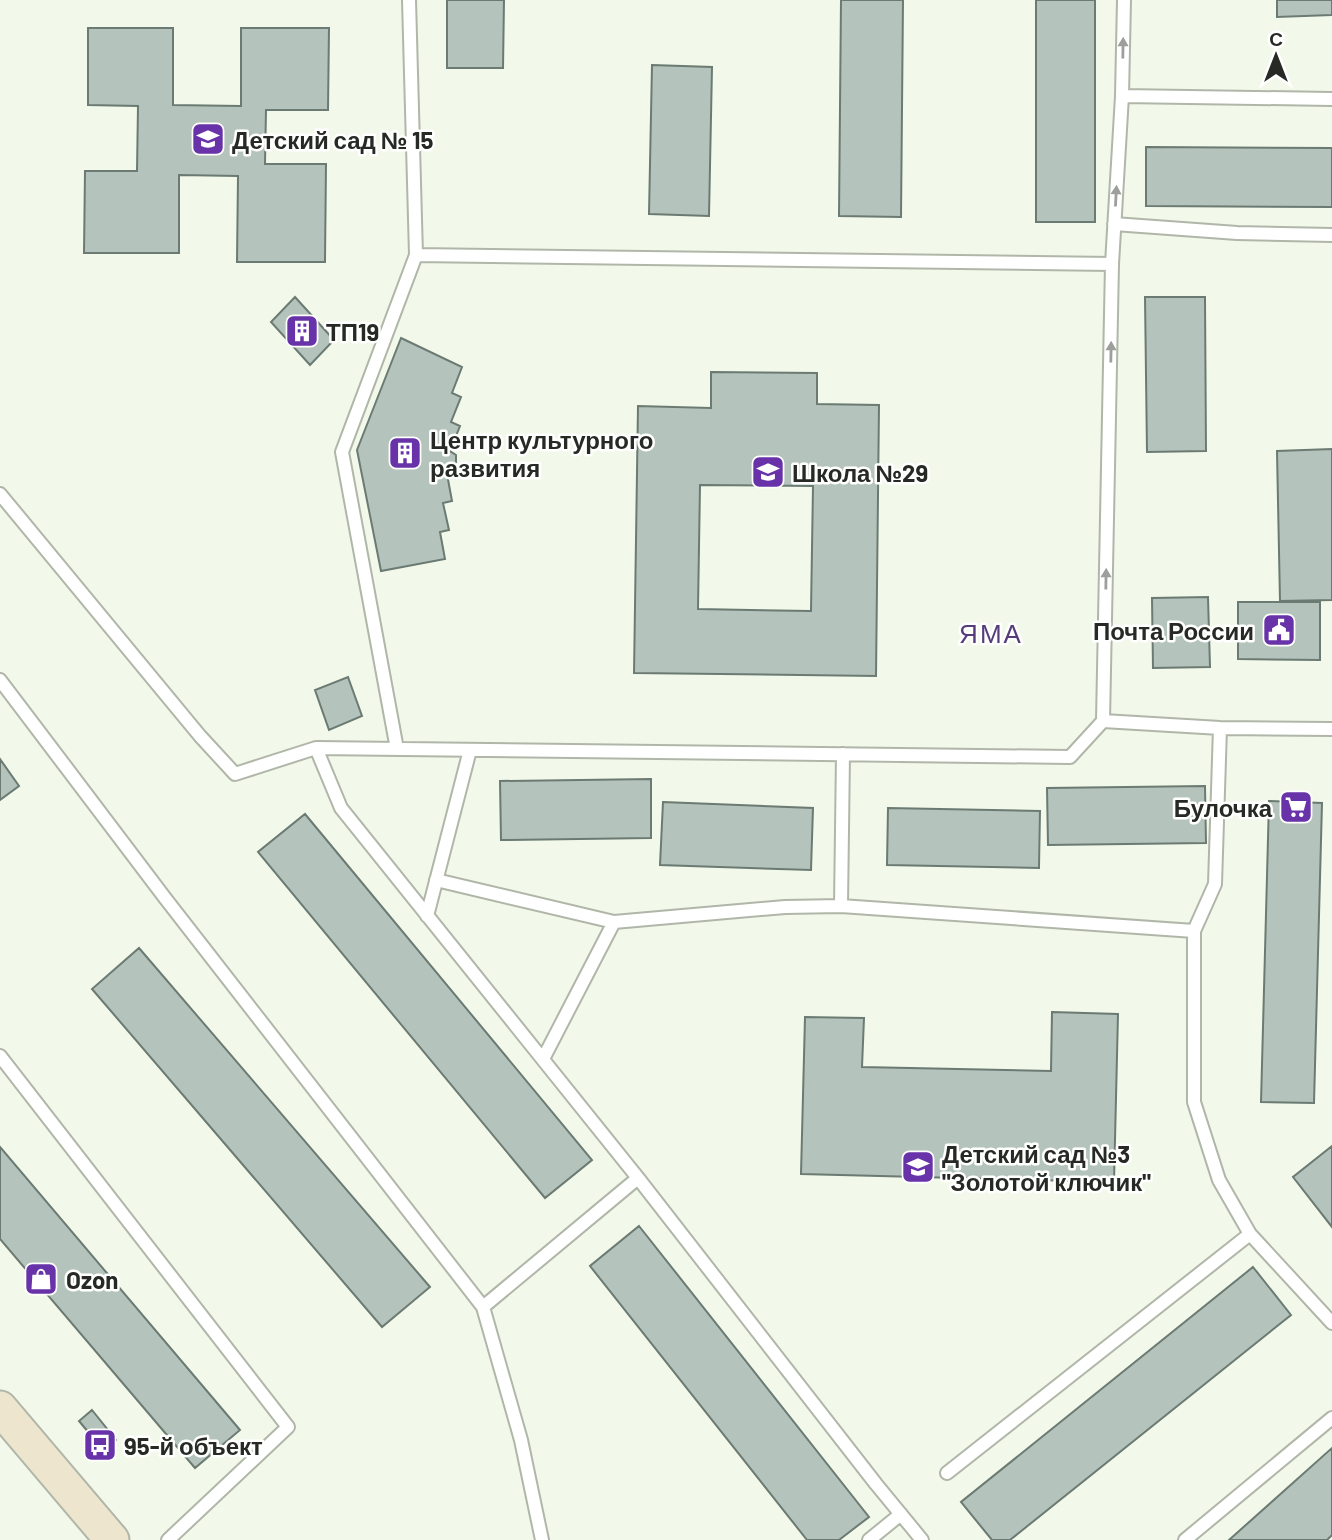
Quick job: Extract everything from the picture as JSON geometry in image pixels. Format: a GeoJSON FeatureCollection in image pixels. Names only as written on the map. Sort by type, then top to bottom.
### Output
{"type":"FeatureCollection","features":[{"type":"Feature","properties":{"kind":"street"},"geometry":{"type":"LineString","coordinates":[[0,1408],[112,1540]]}},
{"type":"Feature","properties":{"kind":"lane"},"geometry":{"type":"LineString","coordinates":[[397,749],[342,452],[416,255],[409,0]]}},
{"type":"Feature","properties":{"kind":"lane"},"geometry":{"type":"LineString","coordinates":[[0,494],[200,736],[235,774],[316,748],[1070,757],[1103,721],[1112,264],[1122,96],[1124,0]]}},
{"type":"Feature","properties":{"kind":"lane"},"geometry":{"type":"LineString","coordinates":[[1122,96],[1332,99]]}},
{"type":"Feature","properties":{"kind":"lane"},"geometry":{"type":"LineString","coordinates":[[1114,224],[1237,233],[1332,235]]}},
{"type":"Feature","properties":{"kind":"lane"},"geometry":{"type":"LineString","coordinates":[[416,255],[1112,264]]}},
{"type":"Feature","properties":{"kind":"lane"},"geometry":{"type":"LineString","coordinates":[[0,680],[165,898],[483,1307],[521,1440],[542,1540]]}},
{"type":"Feature","properties":{"kind":"lane"},"geometry":{"type":"LineString","coordinates":[[1103,721],[1220,728],[1332,729]]}},
{"type":"Feature","properties":{"kind":"lane"},"geometry":{"type":"LineString","coordinates":[[1220,728],[1214,884],[1194,931],[1194,1102],[1219,1180],[1250,1234],[1332,1323]]}},
{"type":"Feature","properties":{"kind":"lane"},"geometry":{"type":"LineString","coordinates":[[316,748],[341,807],[638,1178],[922,1540]]}},
{"type":"Feature","properties":{"kind":"lane"},"geometry":{"type":"LineString","coordinates":[[427,916],[470,750]]}},
{"type":"Feature","properties":{"kind":"lane"},"geometry":{"type":"LineString","coordinates":[[841,906],[843,754]]}},
{"type":"Feature","properties":{"kind":"lane"},"geometry":{"type":"LineString","coordinates":[[436,880],[614,922],[785,907],[841,906],[1194,931]]}},
{"type":"Feature","properties":{"kind":"lane"},"geometry":{"type":"LineString","coordinates":[[543,1059],[614,922]]}},
{"type":"Feature","properties":{"kind":"lane"},"geometry":{"type":"LineString","coordinates":[[0,1056],[288,1427],[168,1540]]}},
{"type":"Feature","properties":{"kind":"lane"},"geometry":{"type":"LineString","coordinates":[[483,1307],[638,1178]]}},
{"type":"Feature","properties":{"kind":"lane"},"geometry":{"type":"LineString","coordinates":[[947,1472],[1250,1234]]}},
{"type":"Feature","properties":{"kind":"lane"},"geometry":{"type":"LineString","coordinates":[[1185,1540],[1332,1418]]}},
{"type":"Feature","properties":{"kind":"lane"},"geometry":{"type":"LineString","coordinates":[[869,1540],[901,1514]]}},
{"type":"Feature","properties":{"kind":"building"},"geometry":{"type":"Polygon","coordinates":[[[447,0],[504,0],[503,68],[447,68],[447,0]]]}},
{"type":"Feature","properties":{"kind":"building"},"geometry":{"type":"Polygon","coordinates":[[[841,0],[903,0],[901,217],[839,216],[841,0]]]}},
{"type":"Feature","properties":{"kind":"building"},"geometry":{"type":"Polygon","coordinates":[[[1036,0],[1095,0],[1095,222],[1036,222],[1036,0]]]}},
{"type":"Feature","properties":{"kind":"building"},"geometry":{"type":"Polygon","coordinates":[[[1277,0],[1332,0],[1332,15],[1277,17],[1277,0]]]}},
{"type":"Feature","properties":{"kind":"building","name":"Детский сад № 15"},"geometry":{"type":"Polygon","coordinates":[[[88,28],[173,28],[173,105],[241,106],[241,28],[329,28],[328,110],[266,110],[265,164],[326,164],[325,262],[237,262],[238,176],[179,175],[179,253],[84,253],[85,171],[137,171],[138,106],[88,105],[88,28]]]}},
{"type":"Feature","properties":{"kind":"building"},"geometry":{"type":"Polygon","coordinates":[[[652,65],[712,67],[709,216],[649,214],[652,65]]]}},
{"type":"Feature","properties":{"kind":"building"},"geometry":{"type":"Polygon","coordinates":[[[1146,147],[1332,148],[1332,207],[1146,206],[1146,147]]]}},
{"type":"Feature","properties":{"kind":"building","name":"ТП19"},"geometry":{"type":"Polygon","coordinates":[[[295,297],[334,340],[310,365],[271,322],[295,297]]]}},
{"type":"Feature","properties":{"kind":"building"},"geometry":{"type":"Polygon","coordinates":[[[1145,297],[1205,297],[1206,451],[1147,452],[1145,297]]]}},
{"type":"Feature","properties":{"kind":"building","name":"Центр культурного развития"},"geometry":{"type":"Polygon","coordinates":[[[401,338],[462,367],[452,393],[461,397],[451,422],[460,426],[450,451],[456,455],[456,472],[447,474],[452,501],[443,503],[449,530],[440,532],[445,559],[381,571],[357,450],[401,338]]]}},
{"type":"Feature","properties":{"kind":"building","name":"Школа №29"},"geometry":{"type":"Polygon","coordinates":[[[711,372],[817,373],[817,404],[879,405],[876,676],[634,673],[638,406],[711,408],[711,372]],[[700,485],[698,609],[811,611],[813,486],[700,485]]]}},
{"type":"Feature","properties":{"kind":"building"},"geometry":{"type":"Polygon","coordinates":[[[1332,449],[1332,600],[1280,601],[1277,451],[1332,449]]]}},
{"type":"Feature","properties":{"kind":"building"},"geometry":{"type":"Polygon","coordinates":[[[1208,597],[1210,667],[1153,668],[1152,598],[1208,597]]]}},
{"type":"Feature","properties":{"kind":"building","name":"Почта России"},"geometry":{"type":"Polygon","coordinates":[[[1238,602],[1320,602],[1320,660],[1238,659],[1238,602]]]}},
{"type":"Feature","properties":{"kind":"building"},"geometry":{"type":"Polygon","coordinates":[[[348,677],[362,716],[329,730],[315,690],[348,677]]]}},
{"type":"Feature","properties":{"kind":"building"},"geometry":{"type":"Polygon","coordinates":[[[0,759],[19,786],[0,800],[0,759]]]}},
{"type":"Feature","properties":{"kind":"building"},"geometry":{"type":"Polygon","coordinates":[[[651,779],[651,838],[501,840],[500,781],[651,779]]]}},
{"type":"Feature","properties":{"kind":"building"},"geometry":{"type":"Polygon","coordinates":[[[1205,786],[1206,843],[1048,845],[1047,788],[1205,786]]]}},
{"type":"Feature","properties":{"kind":"building"},"geometry":{"type":"Polygon","coordinates":[[[1269,801],[1322,803],[1314,1103],[1261,1102],[1269,801]]]}},
{"type":"Feature","properties":{"kind":"building"},"geometry":{"type":"Polygon","coordinates":[[[663,802],[813,808],[811,870],[660,865],[663,802]]]}},
{"type":"Feature","properties":{"kind":"building"},"geometry":{"type":"Polygon","coordinates":[[[888,808],[1040,811],[1039,868],[887,865],[888,808]]]}},
{"type":"Feature","properties":{"kind":"building"},"geometry":{"type":"Polygon","coordinates":[[[305,814],[592,1160],[545,1198],[258,852],[305,814]]]}},
{"type":"Feature","properties":{"kind":"building"},"geometry":{"type":"Polygon","coordinates":[[[139,948],[430,1287],[382,1327],[92,989],[139,948]]]}},
{"type":"Feature","properties":{"kind":"building"},"geometry":{"type":"Polygon","coordinates":[[[1052,1012],[1118,1014],[1114,1182],[801,1174],[805,1017],[864,1018],[862,1067],[1051,1071],[1052,1012]]]}},
{"type":"Feature","properties":{"kind":"building"},"geometry":{"type":"Polygon","coordinates":[[[1332,1146],[1332,1227],[1293,1177],[1332,1146]]]}},
{"type":"Feature","properties":{"kind":"building"},"geometry":{"type":"Polygon","coordinates":[[[0,1147],[240,1430],[195,1468],[0,1239],[0,1147]]]}},
{"type":"Feature","properties":{"kind":"building"},"geometry":{"type":"Polygon","coordinates":[[[639,1226],[869,1517],[839,1540],[807,1540],[590,1266],[639,1226]]]}},
{"type":"Feature","properties":{"kind":"building"},"geometry":{"type":"Polygon","coordinates":[[[1253,1267],[1291,1315],[1010,1540],[992,1540],[961,1502],[1253,1267]]]}},
{"type":"Feature","properties":{"kind":"building"},"geometry":{"type":"Polygon","coordinates":[[[92,1410],[116,1440],[104,1451],[79,1421],[92,1410]]]}},
{"type":"Feature","properties":{"kind":"building"},"geometry":{"type":"Polygon","coordinates":[[[1332,1448],[1332,1535],[1327,1540],[1229,1540],[1332,1448]]]}},
{"type":"Feature","properties":{"kind":"place","name":"Детский сад № 15"},"geometry":{"type":"Point","coordinates":[208,139]}},
{"type":"Feature","properties":{"kind":"place","name":"ТП19"},"geometry":{"type":"Point","coordinates":[302,331]}},
{"type":"Feature","properties":{"kind":"place","name":"Центр культурного развития"},"geometry":{"type":"Point","coordinates":[405,453]}},
{"type":"Feature","properties":{"kind":"place","name":"Школа №29"},"geometry":{"type":"Point","coordinates":[768,472]}},
{"type":"Feature","properties":{"kind":"place","name":"Почта России"},"geometry":{"type":"Point","coordinates":[1279,630]}},
{"type":"Feature","properties":{"kind":"place","name":"Булочка"},"geometry":{"type":"Point","coordinates":[1296,807]}},
{"type":"Feature","properties":{"kind":"place","name":"Детский сад №3 \"Золотой ключик\""},"geometry":{"type":"Point","coordinates":[918,1167]}},
{"type":"Feature","properties":{"kind":"place","name":"Ozon"},"geometry":{"type":"Point","coordinates":[41,1279]}},
{"type":"Feature","properties":{"kind":"place","name":"95-й объект"},"geometry":{"type":"Point","coordinates":[100,1445]}},
{"type":"Feature","properties":{"kind":"district","name":"ЯМА"},"geometry":{"type":"Point","coordinates":[991,632]}}]}
